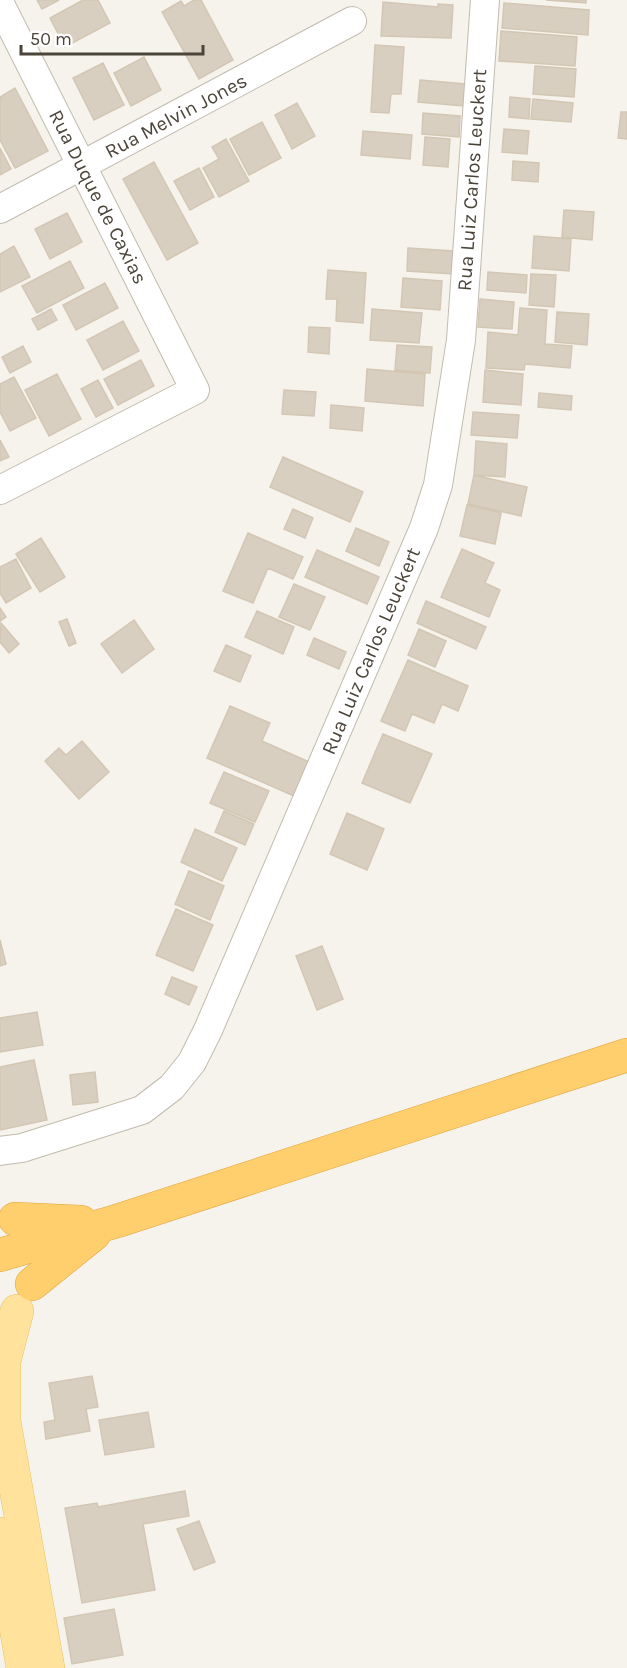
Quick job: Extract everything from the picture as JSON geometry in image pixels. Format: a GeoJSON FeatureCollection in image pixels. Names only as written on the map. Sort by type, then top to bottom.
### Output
{"type":"FeatureCollection","features":[{"type":"Feature","properties":{"kind":"highway"},"geometry":{"type":"LineString","coordinates":[[0,1255],[16,1224],[107,1223],[627,1055]]}},
{"type":"Feature","properties":{"kind":"highway"},"geometry":{"type":"LineString","coordinates":[[16,1306],[107,1223]]}},
{"type":"Feature","properties":{"kind":"main road"},"geometry":{"type":"LineString","coordinates":[[16,1224],[34,1276],[16,1306],[4,1361],[4,1421],[48,1668]]}},
{"type":"Feature","properties":{"kind":"main road"},"geometry":{"type":"LineString","coordinates":[[0,1534],[23,1668]]}},
{"type":"Feature","properties":{"kind":"street","name":"Rua Luiz Carlos Leuckert"},"geometry":{"type":"LineString","coordinates":[[0,1151],[22,1148],[142,1110],[172,1087],[192,1062],[213,1019],[424,528],[438,485],[460,340],[485,0]]}},
{"type":"Feature","properties":{"kind":"street","name":"Rua Duque de Caxias"},"geometry":{"type":"LineString","coordinates":[[0,4],[84,166],[195,390],[0,490]]}},
{"type":"Feature","properties":{"kind":"street","name":"Rua Melvin Jones"},"geometry":{"type":"LineString","coordinates":[[0,209],[352,21]]}},
{"type":"Feature","properties":{"kind":"building"},"geometry":{"type":"Polygon","coordinates":[[[37,0],[59,0],[42,9],[37,0]]]}},
{"type":"Feature","properties":{"kind":"building"},"geometry":{"type":"Polygon","coordinates":[[[83,0],[98,0],[110,23],[65,47],[50,18],[83,0]]]}},
{"type":"Feature","properties":{"kind":"building"},"geometry":{"type":"Polygon","coordinates":[[[194,0],[201,0],[233,60],[199,79],[162,12],[181,1],[184,6],[194,0]]]}},
{"type":"Feature","properties":{"kind":"building"},"geometry":{"type":"Polygon","coordinates":[[[546,0],[586,0],[586,3],[546,0]]]}},
{"type":"Feature","properties":{"kind":"building"},"geometry":{"type":"Polygon","coordinates":[[[383,2],[438,7],[438,4],[453,5],[451,38],[381,36],[383,2]]]}},
{"type":"Feature","properties":{"kind":"building"},"geometry":{"type":"Polygon","coordinates":[[[504,3],[589,10],[588,35],[502,28],[504,3]]]}},
{"type":"Feature","properties":{"kind":"building"},"geometry":{"type":"Polygon","coordinates":[[[501,31],[577,37],[575,66],[499,61],[501,31]]]}},
{"type":"Feature","properties":{"kind":"building"},"geometry":{"type":"Polygon","coordinates":[[[375,45],[404,47],[401,94],[391,94],[389,113],[371,112],[375,45]]]}},
{"type":"Feature","properties":{"kind":"building"},"geometry":{"type":"Polygon","coordinates":[[[144,57],[161,90],[131,106],[114,73],[144,57]]]}},
{"type":"Feature","properties":{"kind":"building"},"geometry":{"type":"Polygon","coordinates":[[[103,63],[124,105],[94,120],[73,78],[103,63]]]}},
{"type":"Feature","properties":{"kind":"building"},"geometry":{"type":"Polygon","coordinates":[[[535,66],[576,69],[574,97],[533,94],[535,66]]]}},
{"type":"Feature","properties":{"kind":"building"},"geometry":{"type":"Polygon","coordinates":[[[420,80],[466,84],[464,106],[418,102],[420,80]]]}},
{"type":"Feature","properties":{"kind":"building"},"geometry":{"type":"Polygon","coordinates":[[[15,88],[48,151],[15,168],[0,140],[0,97],[15,88]]]}},
{"type":"Feature","properties":{"kind":"building"},"geometry":{"type":"Polygon","coordinates":[[[510,97],[530,99],[529,119],[509,117],[510,97]]]}},
{"type":"Feature","properties":{"kind":"building"},"geometry":{"type":"Polygon","coordinates":[[[533,99],[573,103],[571,122],[531,119],[533,99]]]}},
{"type":"Feature","properties":{"kind":"building"},"geometry":{"type":"Polygon","coordinates":[[[297,103],[315,136],[292,149],[275,115],[297,103]]]}},
{"type":"Feature","properties":{"kind":"building"},"geometry":{"type":"Polygon","coordinates":[[[621,112],[627,112],[627,139],[618,138],[621,112]]]}},
{"type":"Feature","properties":{"kind":"building"},"geometry":{"type":"Polygon","coordinates":[[[423,113],[460,116],[459,137],[422,134],[423,113]]]}},
{"type":"Feature","properties":{"kind":"building"},"geometry":{"type":"Polygon","coordinates":[[[262,122],[281,158],[249,175],[230,139],[262,122]]]}},
{"type":"Feature","properties":{"kind":"building"},"geometry":{"type":"Polygon","coordinates":[[[504,129],[529,131],[527,154],[502,152],[504,129]]]}},
{"type":"Feature","properties":{"kind":"building"},"geometry":{"type":"Polygon","coordinates":[[[363,131],[412,135],[410,159],[361,155],[363,131]]]}},
{"type":"Feature","properties":{"kind":"building"},"geometry":{"type":"Polygon","coordinates":[[[425,137],[450,139],[448,167],[423,165],[425,137]]]}},
{"type":"Feature","properties":{"kind":"building"},"geometry":{"type":"Polygon","coordinates":[[[226,139],[249,181],[219,197],[203,168],[219,159],[212,147],[226,139]]]}},
{"type":"Feature","properties":{"kind":"building"},"geometry":{"type":"Polygon","coordinates":[[[0,148],[11,169],[0,175],[0,148]]]}},
{"type":"Feature","properties":{"kind":"building"},"geometry":{"type":"Polygon","coordinates":[[[513,161],[539,163],[538,182],[512,180],[513,161]]]}},
{"type":"Feature","properties":{"kind":"building"},"geometry":{"type":"Polygon","coordinates":[[[154,162],[198,243],[167,260],[123,179],[154,162]]]}},
{"type":"Feature","properties":{"kind":"building"},"geometry":{"type":"Polygon","coordinates":[[[199,168],[214,197],[190,210],[174,181],[199,168]]]}},
{"type":"Feature","properties":{"kind":"building"},"geometry":{"type":"Polygon","coordinates":[[[564,210],[594,212],[592,240],[562,237],[564,210]]]}},
{"type":"Feature","properties":{"kind":"building"},"geometry":{"type":"Polygon","coordinates":[[[67,213],[82,242],[50,259],[35,229],[67,213]]]}},
{"type":"Feature","properties":{"kind":"building"},"geometry":{"type":"Polygon","coordinates":[[[534,236],[571,239],[569,271],[532,268],[534,236]]]}},
{"type":"Feature","properties":{"kind":"building"},"geometry":{"type":"Polygon","coordinates":[[[14,246],[30,277],[0,292],[0,254],[14,246]]]}},
{"type":"Feature","properties":{"kind":"building"},"geometry":{"type":"Polygon","coordinates":[[[408,248],[454,251],[453,274],[407,271],[408,248]]]}},
{"type":"Feature","properties":{"kind":"building"},"geometry":{"type":"Polygon","coordinates":[[[70,261],[84,288],[37,313],[22,286],[70,261]]]}},
{"type":"Feature","properties":{"kind":"building"},"geometry":{"type":"Polygon","coordinates":[[[328,270],[366,273],[363,323],[336,321],[337,299],[326,299],[328,270]]]}},
{"type":"Feature","properties":{"kind":"building"},"geometry":{"type":"Polygon","coordinates":[[[488,272],[527,275],[526,293],[487,290],[488,272]]]}},
{"type":"Feature","properties":{"kind":"building"},"geometry":{"type":"Polygon","coordinates":[[[531,274],[556,275],[554,307],[529,305],[531,274]]]}},
{"type":"Feature","properties":{"kind":"building"},"geometry":{"type":"Polygon","coordinates":[[[403,278],[442,281],[440,310],[401,307],[403,278]]]}},
{"type":"Feature","properties":{"kind":"building"},"geometry":{"type":"Polygon","coordinates":[[[105,283],[118,308],[76,330],[63,305],[105,283]]]}},
{"type":"Feature","properties":{"kind":"building"},"geometry":{"type":"Polygon","coordinates":[[[480,299],[514,302],[512,329],[478,327],[480,299]]]}},
{"type":"Feature","properties":{"kind":"building"},"geometry":{"type":"Polygon","coordinates":[[[520,308],[547,310],[545,344],[572,346],[570,368],[525,364],[524,370],[486,368],[488,332],[518,335],[520,308]]]}},
{"type":"Feature","properties":{"kind":"building"},"geometry":{"type":"Polygon","coordinates":[[[51,309],[57,320],[38,330],[32,319],[51,309]]]}},
{"type":"Feature","properties":{"kind":"building"},"geometry":{"type":"Polygon","coordinates":[[[372,309],[422,313],[419,343],[370,340],[372,309]]]}},
{"type":"Feature","properties":{"kind":"building"},"geometry":{"type":"Polygon","coordinates":[[[557,312],[589,314],[587,345],[555,342],[557,312]]]}},
{"type":"Feature","properties":{"kind":"building"},"geometry":{"type":"Polygon","coordinates":[[[123,321],[139,351],[103,370],[87,340],[123,321]]]}},
{"type":"Feature","properties":{"kind":"building"},"geometry":{"type":"Polygon","coordinates":[[[309,327],[330,328],[329,354],[308,352],[309,327]]]}},
{"type":"Feature","properties":{"kind":"building"},"geometry":{"type":"Polygon","coordinates":[[[397,345],[432,347],[430,373],[395,370],[397,345]]]}},
{"type":"Feature","properties":{"kind":"building"},"geometry":{"type":"Polygon","coordinates":[[[23,346],[31,362],[10,373],[2,357],[23,346]]]}},
{"type":"Feature","properties":{"kind":"building"},"geometry":{"type":"Polygon","coordinates":[[[141,360],[154,386],[118,405],[104,379],[141,360]]]}},
{"type":"Feature","properties":{"kind":"building"},"geometry":{"type":"Polygon","coordinates":[[[367,369],[425,374],[423,406],[365,401],[367,369]]]}},
{"type":"Feature","properties":{"kind":"building"},"geometry":{"type":"Polygon","coordinates":[[[485,370],[523,374],[521,405],[483,402],[485,370]]]}},
{"type":"Feature","properties":{"kind":"building"},"geometry":{"type":"Polygon","coordinates":[[[57,374],[81,419],[49,436],[25,390],[57,374]]]}},
{"type":"Feature","properties":{"kind":"building"},"geometry":{"type":"Polygon","coordinates":[[[14,377],[36,418],[10,431],[0,412],[0,384],[14,377]]]}},
{"type":"Feature","properties":{"kind":"building"},"geometry":{"type":"Polygon","coordinates":[[[98,380],[113,408],[96,417],[81,389],[98,380]]]}},
{"type":"Feature","properties":{"kind":"building"},"geometry":{"type":"Polygon","coordinates":[[[284,390],[316,392],[314,416],[282,414],[284,390]]]}},
{"type":"Feature","properties":{"kind":"building"},"geometry":{"type":"Polygon","coordinates":[[[539,393],[572,396],[571,410],[538,407],[539,393]]]}},
{"type":"Feature","properties":{"kind":"building"},"geometry":{"type":"Polygon","coordinates":[[[331,405],[364,408],[362,431],[330,428],[331,405]]]}},
{"type":"Feature","properties":{"kind":"building"},"geometry":{"type":"Polygon","coordinates":[[[473,412],[519,415],[517,438],[471,435],[473,412]]]}},
{"type":"Feature","properties":{"kind":"building"},"geometry":{"type":"Polygon","coordinates":[[[0,440],[9,457],[0,461],[0,440]]]}},
{"type":"Feature","properties":{"kind":"building"},"geometry":{"type":"Polygon","coordinates":[[[476,441],[507,444],[505,477],[474,475],[476,441]]]}},
{"type":"Feature","properties":{"kind":"building"},"geometry":{"type":"Polygon","coordinates":[[[283,457],[363,492],[350,522],[270,487],[283,457]]]}},
{"type":"Feature","properties":{"kind":"building"},"geometry":{"type":"Polygon","coordinates":[[[474,475],[527,487],[521,516],[468,504],[474,475]]]}},
{"type":"Feature","properties":{"kind":"building"},"geometry":{"type":"Polygon","coordinates":[[[467,505],[501,513],[495,544],[460,536],[467,505]]]}},
{"type":"Feature","properties":{"kind":"building"},"geometry":{"type":"Polygon","coordinates":[[[293,509],[313,518],[305,538],[284,529],[293,509]]]}},
{"type":"Feature","properties":{"kind":"building"},"geometry":{"type":"Polygon","coordinates":[[[356,528],[389,542],[379,566],[346,551],[356,528]]]}},
{"type":"Feature","properties":{"kind":"building"},"geometry":{"type":"Polygon","coordinates":[[[248,533],[303,557],[293,579],[268,568],[253,603],[223,591],[248,533]]]}},
{"type":"Feature","properties":{"kind":"building"},"geometry":{"type":"Polygon","coordinates":[[[41,538],[65,577],[40,592],[16,554],[41,538]]]}},
{"type":"Feature","properties":{"kind":"building"},"geometry":{"type":"Polygon","coordinates":[[[462,549],[494,563],[485,583],[500,590],[489,617],[441,597],[462,549]]]}},
{"type":"Feature","properties":{"kind":"building"},"geometry":{"type":"Polygon","coordinates":[[[317,550],[379,577],[367,604],[305,577],[317,550]]]}},
{"type":"Feature","properties":{"kind":"building"},"geometry":{"type":"Polygon","coordinates":[[[16,559],[31,588],[6,603],[0,593],[0,567],[16,559]]]}},
{"type":"Feature","properties":{"kind":"building"},"geometry":{"type":"Polygon","coordinates":[[[294,584],[325,597],[310,630],[279,617],[294,584]]]}},
{"type":"Feature","properties":{"kind":"building"},"geometry":{"type":"Polygon","coordinates":[[[426,601],[486,627],[476,649],[417,623],[426,601]]]}},
{"type":"Feature","properties":{"kind":"building"},"geometry":{"type":"Polygon","coordinates":[[[0,608],[6,617],[0,621],[0,608]]]}},
{"type":"Feature","properties":{"kind":"building"},"geometry":{"type":"Polygon","coordinates":[[[257,611],[294,627],[283,654],[245,637],[257,611]]]}},
{"type":"Feature","properties":{"kind":"building"},"geometry":{"type":"Polygon","coordinates":[[[67,619],[76,643],[69,646],[59,622],[67,619]]]}},
{"type":"Feature","properties":{"kind":"building"},"geometry":{"type":"Polygon","coordinates":[[[134,620],[154,649],[122,673],[101,644],[134,620]]]}},
{"type":"Feature","properties":{"kind":"building"},"geometry":{"type":"Polygon","coordinates":[[[1,623],[19,644],[9,653],[0,642],[1,623]]]}},
{"type":"Feature","properties":{"kind":"building"},"geometry":{"type":"Polygon","coordinates":[[[419,629],[446,641],[435,667],[408,655],[419,629]]]}},
{"type":"Feature","properties":{"kind":"building"},"geometry":{"type":"Polygon","coordinates":[[[314,638],[346,652],[339,669],[307,655],[314,638]]]}},
{"type":"Feature","properties":{"kind":"building"},"geometry":{"type":"Polygon","coordinates":[[[226,645],[251,656],[240,682],[214,671],[226,645]]]}},
{"type":"Feature","properties":{"kind":"building"},"geometry":{"type":"Polygon","coordinates":[[[408,660],[468,686],[458,711],[442,704],[434,723],[412,714],[405,731],[381,721],[408,660]]]}},
{"type":"Feature","properties":{"kind":"building"},"geometry":{"type":"Polygon","coordinates":[[[230,706],[270,723],[262,741],[309,762],[294,796],[207,758],[230,706]]]}},
{"type":"Feature","properties":{"kind":"building"},"geometry":{"type":"Polygon","coordinates":[[[383,734],[432,754],[410,803],[362,783],[383,734]]]}},
{"type":"Feature","properties":{"kind":"building"},"geometry":{"type":"Polygon","coordinates":[[[82,741],[109,772],[79,799],[45,761],[59,748],[66,755],[82,741]]]}},
{"type":"Feature","properties":{"kind":"building"},"geometry":{"type":"Polygon","coordinates":[[[224,772],[269,791],[255,822],[210,803],[224,772]]]}},
{"type":"Feature","properties":{"kind":"building"},"geometry":{"type":"Polygon","coordinates":[[[224,811],[254,824],[245,845],[215,832],[224,811]]]}},
{"type":"Feature","properties":{"kind":"building"},"geometry":{"type":"Polygon","coordinates":[[[347,813],[384,829],[367,870],[330,854],[347,813]]]}},
{"type":"Feature","properties":{"kind":"building"},"geometry":{"type":"Polygon","coordinates":[[[195,829],[237,848],[222,881],[181,862],[195,829]]]}},
{"type":"Feature","properties":{"kind":"building"},"geometry":{"type":"Polygon","coordinates":[[[189,871],[224,886],[210,920],[175,904],[189,871]]]}},
{"type":"Feature","properties":{"kind":"building"},"geometry":{"type":"Polygon","coordinates":[[[176,909],[213,925],[193,971],[156,955],[176,909]]]}},
{"type":"Feature","properties":{"kind":"building"},"geometry":{"type":"Polygon","coordinates":[[[0,940],[6,964],[0,966],[0,940]]]}},
{"type":"Feature","properties":{"kind":"building"},"geometry":{"type":"Polygon","coordinates":[[[322,946],[343,999],[317,1010],[296,956],[322,946]]]}},
{"type":"Feature","properties":{"kind":"building"},"geometry":{"type":"Polygon","coordinates":[[[172,977],[197,987],[189,1005],[165,994],[172,977]]]}},
{"type":"Feature","properties":{"kind":"building"},"geometry":{"type":"Polygon","coordinates":[[[37,1012],[43,1045],[0,1052],[0,1018],[37,1012]]]}},
{"type":"Feature","properties":{"kind":"building"},"geometry":{"type":"Polygon","coordinates":[[[34,1060],[47,1120],[0,1130],[0,1067],[34,1060]]]}},
{"type":"Feature","properties":{"kind":"building"},"geometry":{"type":"Polygon","coordinates":[[[95,1072],[98,1102],[73,1105],[70,1075],[95,1072]]]}},
{"type":"Feature","properties":{"kind":"building"},"geometry":{"type":"Polygon","coordinates":[[[92,1376],[98,1407],[86,1409],[90,1431],[46,1439],[44,1422],[55,1420],[49,1383],[92,1376]]]}},
{"type":"Feature","properties":{"kind":"building"},"geometry":{"type":"Polygon","coordinates":[[[148,1412],[154,1447],[105,1455],[99,1420],[148,1412]]]}},
{"type":"Feature","properties":{"kind":"building"},"geometry":{"type":"Polygon","coordinates":[[[185,1491],[189,1516],[143,1524],[155,1590],[82,1603],[65,1508],[97,1503],[98,1507],[185,1491]]]}},
{"type":"Feature","properties":{"kind":"building"},"geometry":{"type":"Polygon","coordinates":[[[199,1521],[215,1562],[194,1570],[177,1529],[199,1521]]]}},
{"type":"Feature","properties":{"kind":"building"},"geometry":{"type":"Polygon","coordinates":[[[114,1609],[123,1655],[72,1664],[64,1618],[114,1609]]]}}]}
